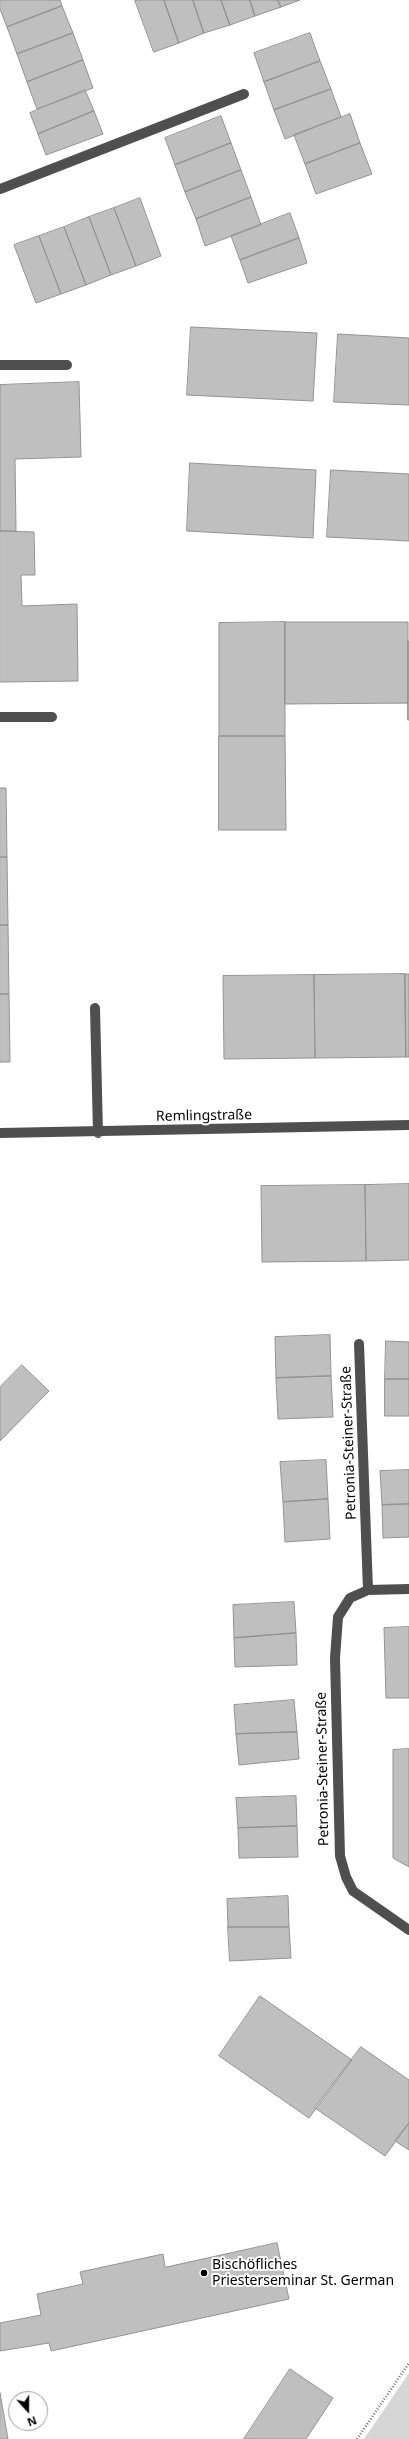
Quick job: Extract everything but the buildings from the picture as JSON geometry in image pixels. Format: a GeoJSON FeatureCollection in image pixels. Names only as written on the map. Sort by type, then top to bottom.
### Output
{"type":"FeatureCollection","features":[{"type":"Feature","properties":{"kind":"street"},"geometry":{"type":"LineString","coordinates":[[0,190],[244,94]]}},
{"type":"Feature","properties":{"kind":"street"},"geometry":{"type":"LineString","coordinates":[[0,365],[66,365]]}},
{"type":"Feature","properties":{"kind":"street"},"geometry":{"type":"LineString","coordinates":[[0,717],[52,717]]}},
{"type":"Feature","properties":{"kind":"street"},"geometry":{"type":"LineString","coordinates":[[95,1008],[98,1133]]}},
{"type":"Feature","properties":{"kind":"street","name":"Remlingstraße"},"geometry":{"type":"LineString","coordinates":[[0,1133],[98,1133],[409,1125]]}},
{"type":"Feature","properties":{"kind":"street","name":"Petronia-Steiner-Straße"},"geometry":{"type":"LineString","coordinates":[[359,1344],[368,1590]]}},
{"type":"Feature","properties":{"kind":"street","name":"Petronia-Steiner-Straße"},"geometry":{"type":"LineString","coordinates":[[409,1589],[368,1590],[350,1598],[338,1617],[335,1658],[340,1856],[346,1877],[353,1891],[409,1930]]}},
{"type":"Feature","properties":{"kind":"path"},"geometry":{"type":"LineString","coordinates":[[357,2439],[409,2363]]}},
{"type":"Feature","properties":{"kind":"shaded area"},"geometry":{"type":"Polygon","coordinates":[[[409,2373],[409,2439],[364,2439],[409,2373]]]}},
{"type":"Feature","properties":{"kind":"place","name":"Bischöfliches Priesterseminar St. German"},"geometry":{"type":"Point","coordinates":[204,2273]}}]}
